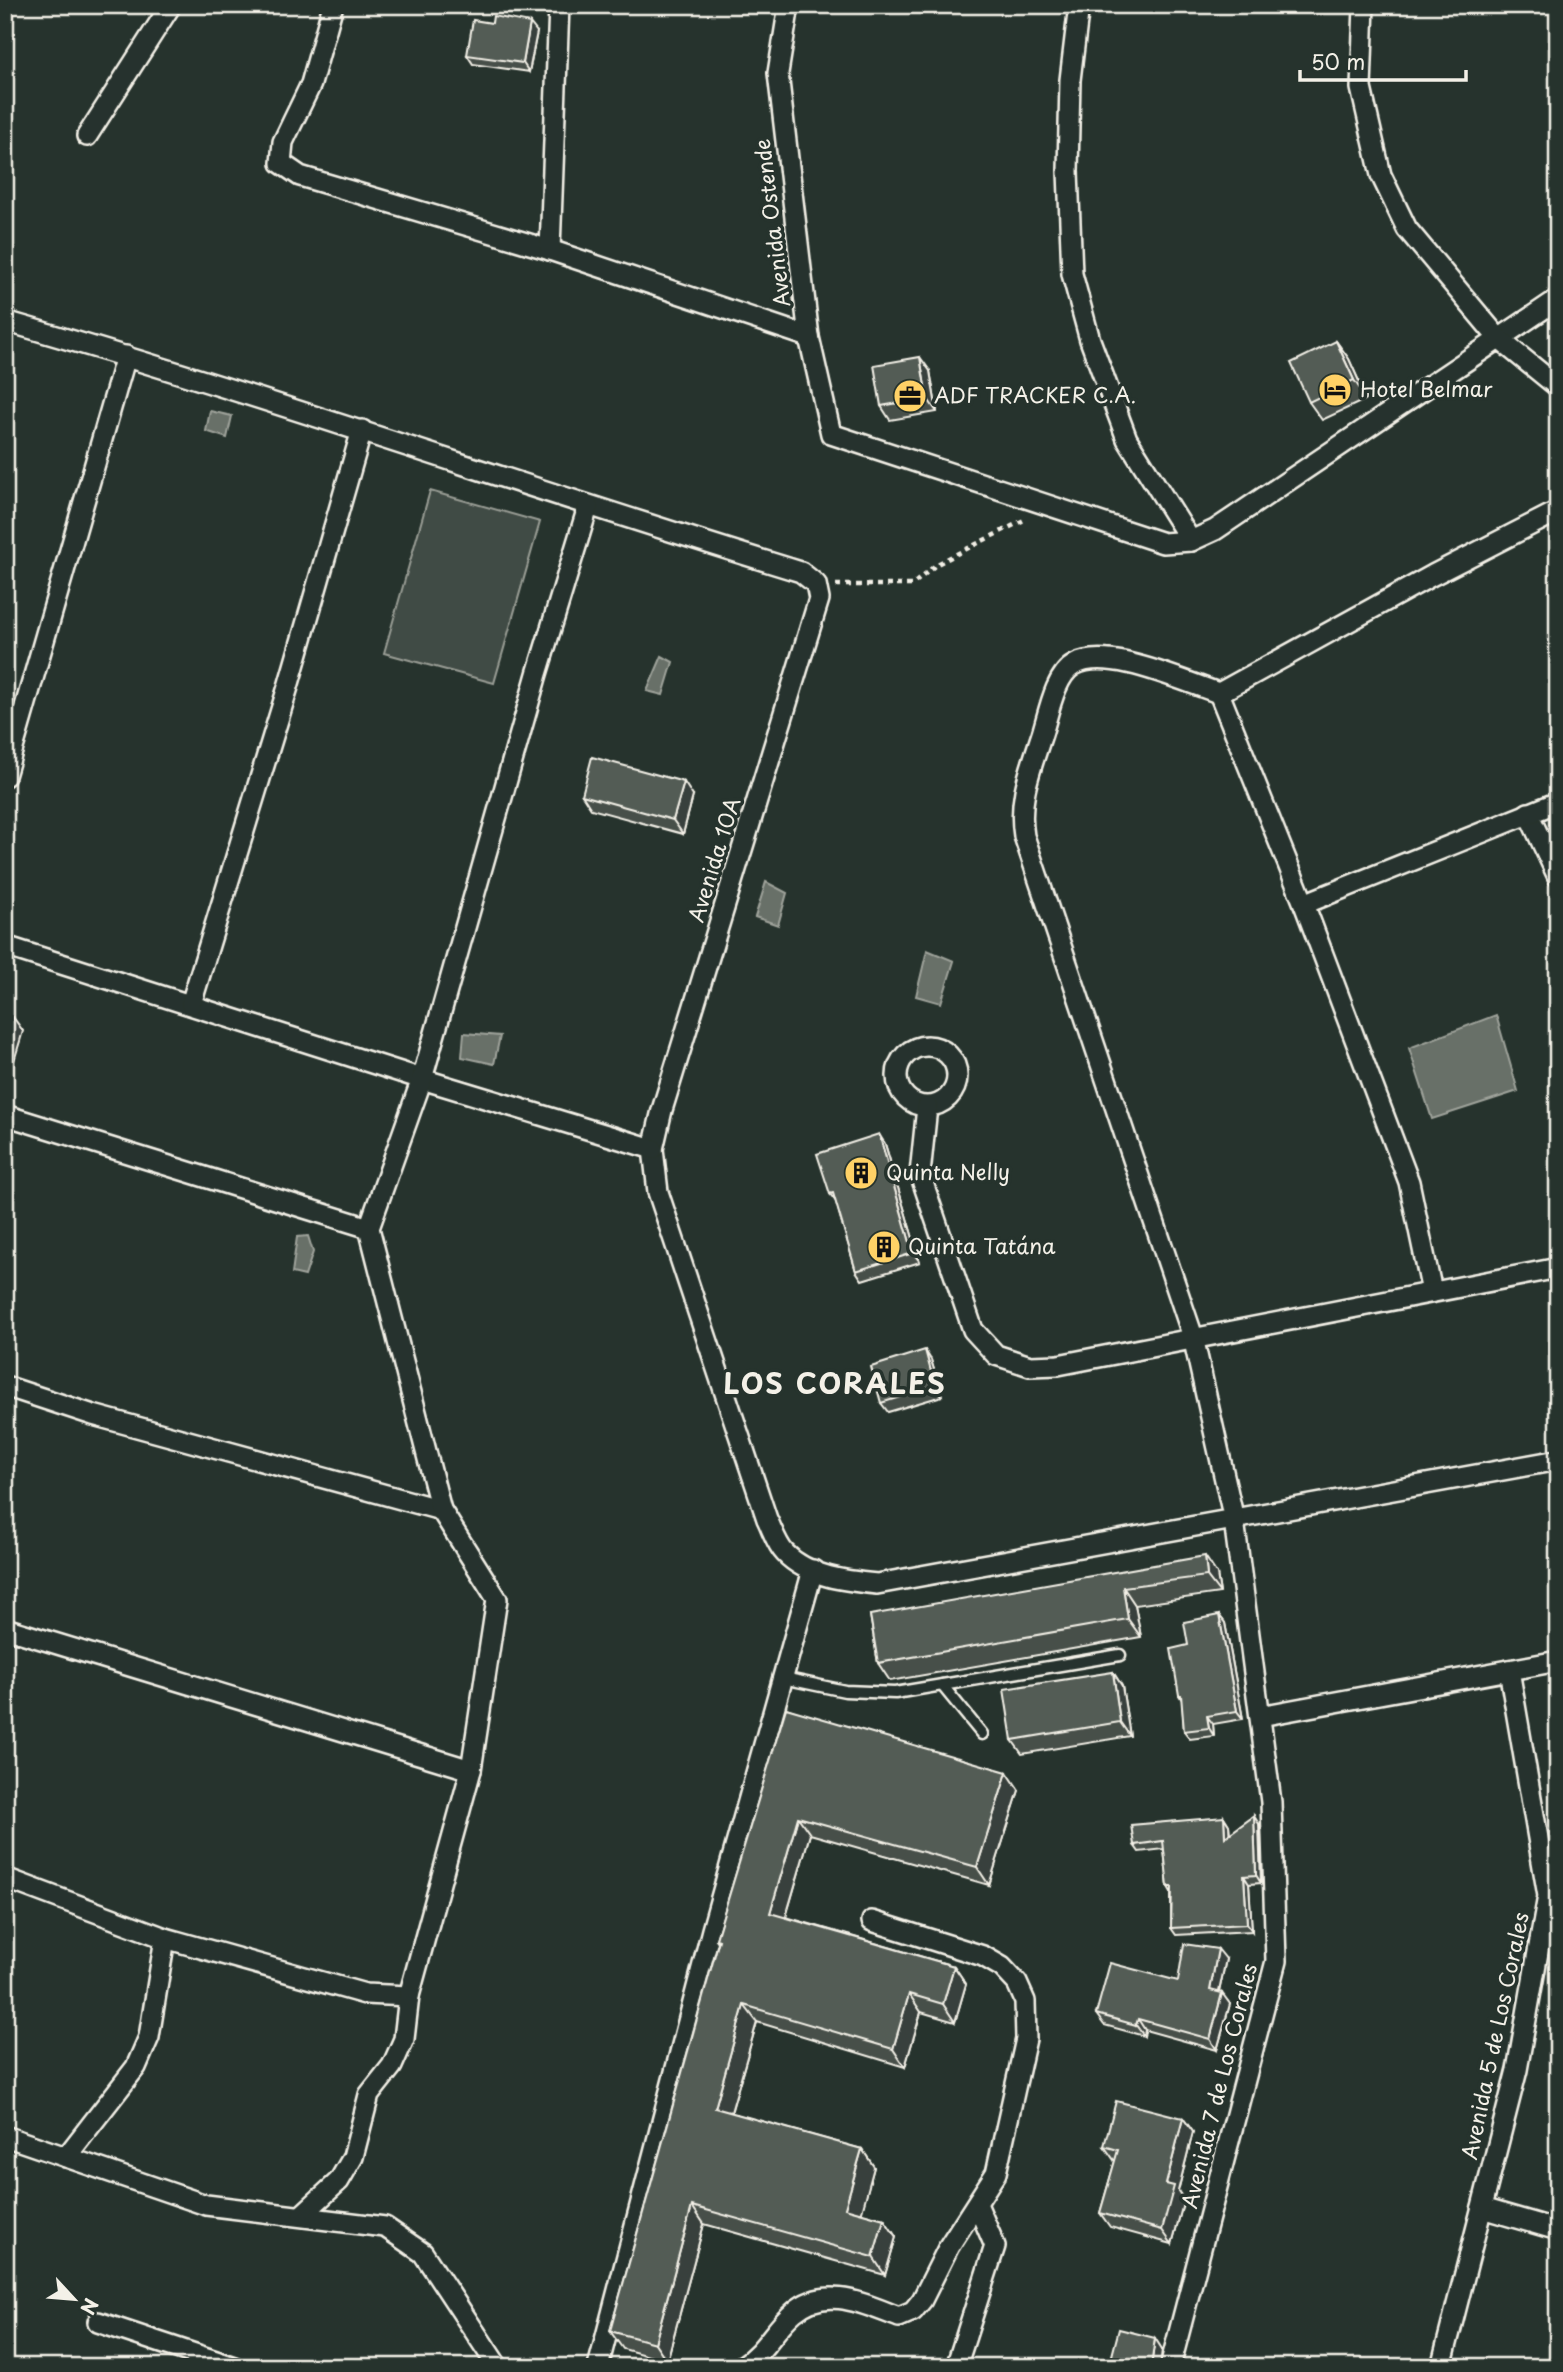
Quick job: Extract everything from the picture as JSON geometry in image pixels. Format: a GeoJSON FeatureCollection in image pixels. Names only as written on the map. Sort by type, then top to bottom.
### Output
{"type":"FeatureCollection","features":[{"type":"Feature","properties":{"kind":"street"},"geometry":{"type":"LineString","coordinates":[[87,136],[171,5]]}},
{"type":"Feature","properties":{"kind":"street"},"geometry":{"type":"LineString","coordinates":[[333,5],[311,84],[283,142],[281,163],[300,176],[550,250],[810,337]]}},
{"type":"Feature","properties":{"kind":"street"},"geometry":{"type":"LineString","coordinates":[[550,250],[559,5]]}},
{"type":"Feature","properties":{"kind":"street","name":"Avenida Ostende"},"geometry":{"type":"LineString","coordinates":[[789,5],[778,73],[810,337],[831,434],[1052,507]]}},
{"type":"Feature","properties":{"kind":"street"},"geometry":{"type":"LineString","coordinates":[[1079,5],[1070,80],[1068,171],[1072,274],[1090,340],[1127,439],[1191,541]]}},
{"type":"Feature","properties":{"kind":"street"},"geometry":{"type":"LineString","coordinates":[[1364,5],[1361,88],[1381,175],[1407,229],[1499,339],[1558,387]]}},
{"type":"Feature","properties":{"kind":"street"},"geometry":{"type":"LineString","coordinates":[[1052,507],[1163,543],[1191,541],[1215,530],[1558,299]]}},
{"type":"Feature","properties":{"kind":"street"},"geometry":{"type":"LineString","coordinates":[[5,321],[362,430],[588,507],[802,572],[816,584]]}},
{"type":"Feature","properties":{"kind":"street"},"geometry":{"type":"LineString","coordinates":[[5,776],[126,356]]}},
{"type":"Feature","properties":{"kind":"street"},"geometry":{"type":"LineString","coordinates":[[191,1004],[288,687],[362,430]]}},
{"type":"Feature","properties":{"kind":"street"},"geometry":{"type":"LineString","coordinates":[[302,2215],[339,2181],[353,2157],[369,2095],[392,2066],[404,2039],[409,1996],[471,1770],[497,1599],[441,1510],[369,1228],[422,1079],[537,674],[588,507]]}},
{"type":"Feature","properties":{"kind":"street"},"geometry":{"type":"LineString","coordinates":[[1432,1292],[1409,1182],[1304,904],[1219,693],[1433,575],[1558,511]]}},
{"type":"Feature","properties":{"kind":"street","name":"Avenida 10A"},"geometry":{"type":"LineString","coordinates":[[653,1149],[662,1110],[819,599],[816,584]]}},
{"type":"Feature","properties":{"kind":"street","name":"Avenida 7 de Los Corales"},"geometry":{"type":"LineString","coordinates":[[1170,2367],[1276,1961],[1271,1802],[1234,1520],[1193,1337],[1028,850],[1021,816],[1022,795],[1058,685],[1073,665],[1101,658],[1219,693]]}},
{"type":"Feature","properties":{"kind":"street"},"geometry":{"type":"LineString","coordinates":[[1304,904],[1558,803]]}},
{"type":"Feature","properties":{"kind":"street"},"geometry":{"type":"LineString","coordinates":[[1528,813],[1558,877]]}},
{"type":"Feature","properties":{"kind":"street"},"geometry":{"type":"LineString","coordinates":[[5,946],[422,1079],[653,1149],[659,1192],[767,1519],[785,1553],[813,1570],[840,1580],[877,1584],[1558,1460]]}},
{"type":"Feature","properties":{"kind":"street"},"geometry":{"type":"LineString","coordinates":[[927,1107],[920,1174],[973,1330],[996,1355],[1030,1366],[1058,1365],[1558,1268]]}},
{"type":"Feature","properties":{"kind":"street"},"geometry":{"type":"LineString","coordinates":[[5,1115],[369,1228]]}},
{"type":"Feature","properties":{"kind":"street"},"geometry":{"type":"LineString","coordinates":[[5,1386],[93,1415],[441,1510]]}},
{"type":"Feature","properties":{"kind":"street"},"geometry":{"type":"LineString","coordinates":[[598,2367],[712,1930],[813,1570]]}},
{"type":"Feature","properties":{"kind":"street"},"geometry":{"type":"LineString","coordinates":[[5,1628],[471,1770]]}},
{"type":"Feature","properties":{"kind":"street"},"geometry":{"type":"LineString","coordinates":[[1260,1716],[1558,1661]]}},
{"type":"Feature","properties":{"kind":"street","name":"Avenida 5 de Los Corales"},"geometry":{"type":"LineString","coordinates":[[1441,2367],[1517,2070],[1548,1896],[1508,1670]]}},
{"type":"Feature","properties":{"kind":"street"},"geometry":{"type":"LineString","coordinates":[[5,1878],[165,1938],[365,1994],[409,1996]]}},
{"type":"Feature","properties":{"kind":"street"},"geometry":{"type":"LineString","coordinates":[[741,2367],[759,2355],[795,2311],[817,2299],[846,2298],[899,2317],[913,2311],[922,2300],[949,2246],[996,2173],[1026,2039],[1025,2001],[1017,1983],[1002,1967],[983,1956],[872,1921]]}},
{"type":"Feature","properties":{"kind":"street"},"geometry":{"type":"LineString","coordinates":[[66,2157],[136,2067],[149,2037],[165,1938]]}},
{"type":"Feature","properties":{"kind":"street"},"geometry":{"type":"LineString","coordinates":[[5,2136],[206,2205],[385,2227],[423,2253],[498,2367]]}},
{"type":"Feature","properties":{"kind":"street"},"geometry":{"type":"LineString","coordinates":[[956,2367],[995,2246],[977,2204]]}},
{"type":"Feature","properties":{"kind":"street"},"geometry":{"type":"LineString","coordinates":[[1482,2208],[1558,2230]]}},
{"type":"Feature","properties":{"kind":"street"},"geometry":{"type":"LineString","coordinates":[[98,2322],[234,2367]]}},
{"type":"Feature","properties":{"kind":"lane"},"geometry":{"type":"LineString","coordinates":[[783,1678],[845,1691],[895,1693],[1120,1655]]}},
{"type":"Feature","properties":{"kind":"lane"},"geometry":{"type":"LineString","coordinates":[[942,1685],[982,1734]]}},
{"type":"Feature","properties":{"kind":"path"},"geometry":{"type":"LineString","coordinates":[[816,584],[904,587],[912,584],[937,564],[1052,507]]}},
{"type":"Feature","properties":{"kind":"shaded area"},"geometry":{"type":"Polygon","coordinates":[[[210,411],[232,416],[227,438],[206,431],[210,411]]]}},
{"type":"Feature","properties":{"kind":"shaded area"},"geometry":{"type":"Polygon","coordinates":[[[430,491],[540,522],[494,683],[384,653],[430,491]]]}},
{"type":"Feature","properties":{"kind":"shaded area"},"geometry":{"type":"Polygon","coordinates":[[[662,656],[673,662],[663,695],[647,691],[662,656]]]}},
{"type":"Feature","properties":{"kind":"shaded area"},"geometry":{"type":"Polygon","coordinates":[[[766,882],[787,893],[778,925],[755,917],[766,882]]]}},
{"type":"Feature","properties":{"kind":"shaded area"},"geometry":{"type":"Polygon","coordinates":[[[927,950],[954,961],[941,1003],[916,996],[927,950]]]}},
{"type":"Feature","properties":{"kind":"shaded area"},"geometry":{"type":"Polygon","coordinates":[[[1496,1015],[1518,1091],[1432,1119],[1409,1048],[1496,1015]]]}},
{"type":"Feature","properties":{"kind":"shaded area"},"geometry":{"type":"Polygon","coordinates":[[[464,1033],[500,1036],[494,1064],[462,1057],[464,1033]]]}},
{"type":"Feature","properties":{"kind":"shaded area"},"geometry":{"type":"Polygon","coordinates":[[[308,1236],[313,1252],[305,1276],[292,1273],[297,1237],[308,1236]]]}},
{"type":"Feature","properties":{"kind":"building"},"geometry":{"type":"Polygon","coordinates":[[[493,16],[530,23],[523,63],[467,55],[473,20],[492,23],[493,16]]]}},
{"type":"Feature","properties":{"kind":"building"},"geometry":{"type":"Polygon","coordinates":[[[1336,341],[1354,380],[1309,402],[1291,363],[1336,341]]]}},
{"type":"Feature","properties":{"kind":"building"},"geometry":{"type":"Polygon","coordinates":[[[920,357],[927,398],[881,406],[874,365],[920,357]]]}},
{"type":"Feature","properties":{"kind":"building"},"geometry":{"type":"Polygon","coordinates":[[[592,757],[684,782],[673,820],[582,795],[592,757]]]}},
{"type":"Feature","properties":{"kind":"building"},"geometry":{"type":"Polygon","coordinates":[[[5,1015],[13,1017],[5,1044],[5,1015]]]}},
{"type":"Feature","properties":{"kind":"building"},"geometry":{"type":"Polygon","coordinates":[[[879,1134],[913,1253],[856,1271],[833,1193],[830,1194],[817,1154],[879,1134]]]}},
{"type":"Feature","properties":{"kind":"building"},"geometry":{"type":"Polygon","coordinates":[[[925,1350],[935,1386],[881,1403],[871,1367],[925,1350]]]}},
{"type":"Feature","properties":{"kind":"building"},"geometry":{"type":"Polygon","coordinates":[[[1205,1556],[1207,1576],[1123,1587],[1128,1619],[878,1663],[870,1615],[1205,1556]]]}},
{"type":"Feature","properties":{"kind":"building"},"geometry":{"type":"Polygon","coordinates":[[[1219,1615],[1237,1711],[1207,1716],[1209,1728],[1184,1731],[1181,1695],[1171,1649],[1188,1645],[1184,1622],[1219,1615]]]}},
{"type":"Feature","properties":{"kind":"building"},"geometry":{"type":"Polygon","coordinates":[[[1113,1672],[1120,1722],[1012,1740],[1004,1689],[1113,1672]]]}},
{"type":"Feature","properties":{"kind":"building"},"geometry":{"type":"Polygon","coordinates":[[[786,1708],[1007,1772],[977,1867],[798,1817],[770,1913],[954,1966],[943,2004],[909,1994],[893,2049],[744,2005],[715,2108],[862,2149],[845,2208],[884,2219],[873,2257],[692,2206],[655,2343],[610,2331],[719,1940],[716,1939],[786,1708]]]}},
{"type":"Feature","properties":{"kind":"building"},"geometry":{"type":"Polygon","coordinates":[[[1254,1816],[1256,1875],[1244,1876],[1247,1924],[1171,1928],[1172,1887],[1168,1887],[1163,1841],[1134,1845],[1131,1825],[1224,1817],[1225,1837],[1254,1816]]]}},
{"type":"Feature","properties":{"kind":"building"},"geometry":{"type":"Polygon","coordinates":[[[1184,1944],[1218,1949],[1210,1990],[1222,1993],[1210,2039],[1138,2019],[1136,2025],[1096,2014],[1110,1963],[1178,1981],[1184,1944]]]}},
{"type":"Feature","properties":{"kind":"building"},"geometry":{"type":"Polygon","coordinates":[[[1116,2101],[1183,2118],[1166,2184],[1174,2186],[1162,2230],[1100,2213],[1118,2150],[1104,2146],[1116,2101]]]}},
{"type":"Feature","properties":{"kind":"building"},"geometry":{"type":"Polygon","coordinates":[[[1119,2329],[1155,2338],[1151,2367],[1109,2367],[1119,2329]]]}},
{"type":"Feature","properties":{"kind":"place","name":"Hotel Belmar"},"geometry":{"type":"Point","coordinates":[1335,390]}},
{"type":"Feature","properties":{"kind":"place","name":"ADF TRACKER C.A."},"geometry":{"type":"Point","coordinates":[910,396]}},
{"type":"Feature","properties":{"kind":"place","name":"Quinta Nelly"},"geometry":{"type":"Point","coordinates":[861,1173]}},
{"type":"Feature","properties":{"kind":"place","name":"Quinta Tatána"},"geometry":{"type":"Point","coordinates":[884,1247]}},
{"type":"Feature","properties":{"kind":"district","name":"LOS CORALES"},"geometry":{"type":"Point","coordinates":[835,1384]}}]}
